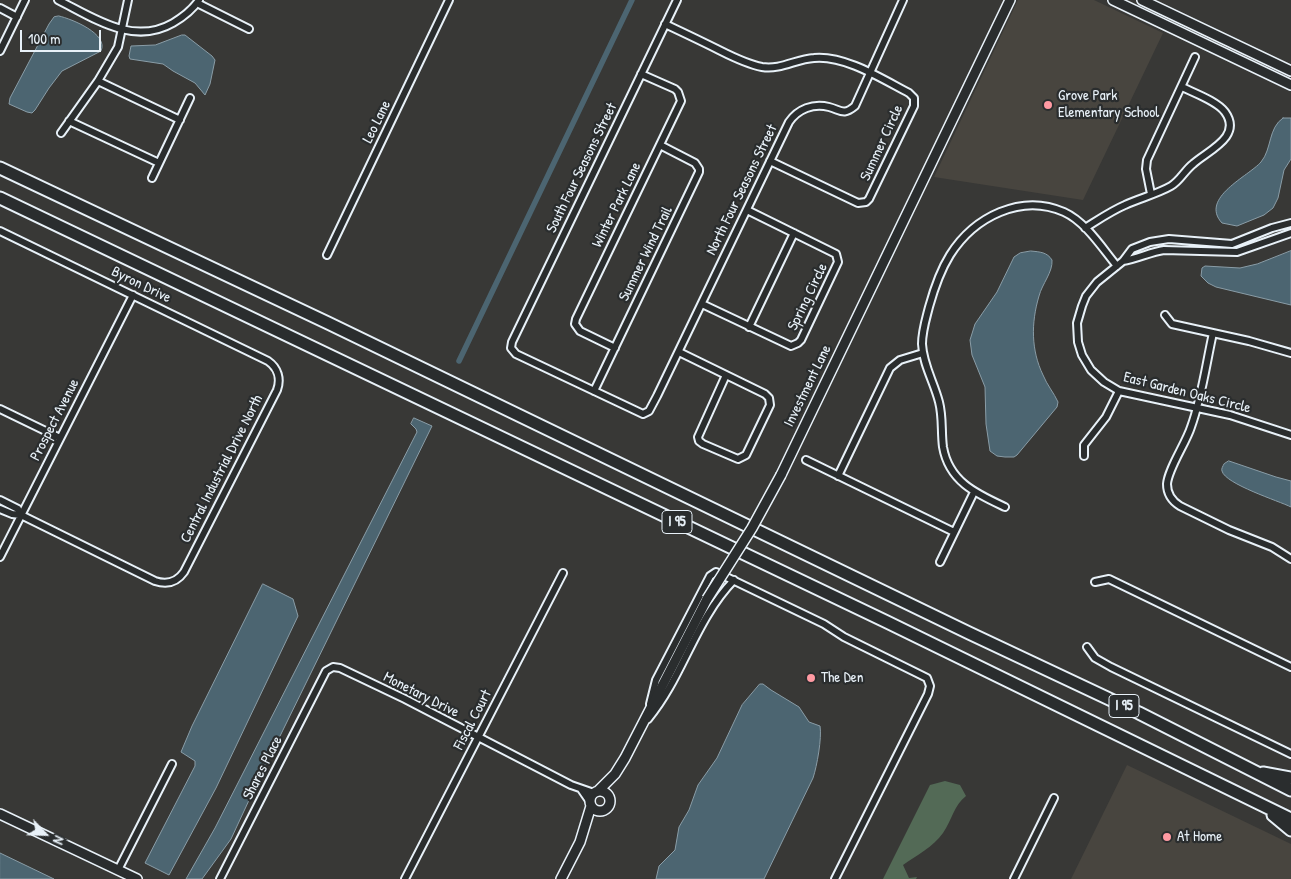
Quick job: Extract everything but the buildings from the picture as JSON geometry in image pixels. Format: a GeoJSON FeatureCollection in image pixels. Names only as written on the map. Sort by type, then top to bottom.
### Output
{"type":"FeatureCollection","features":[{"type":"Feature","properties":{"kind":"highway","name":"I 95"},"geometry":{"type":"LineString","coordinates":[[0,168],[337,327],[969,633],[1139,713],[1291,790]]}},
{"type":"Feature","properties":{"kind":"highway","name":"I 95"},"geometry":{"type":"LineString","coordinates":[[0,198],[896,627],[1291,819]]}},
{"type":"Feature","properties":{"kind":"highway"},"geometry":{"type":"LineString","coordinates":[[0,203],[60,228]]}},
{"type":"Feature","properties":{"kind":"highway"},"geometry":{"type":"LineString","coordinates":[[1256,773],[1291,778]]}},
{"type":"Feature","properties":{"kind":"highway"},"geometry":{"type":"LineString","coordinates":[[1260,804],[1291,830]]}},
{"type":"Feature","properties":{"kind":"street"},"geometry":{"type":"LineString","coordinates":[[0,51],[26,0]]}},
{"type":"Feature","properties":{"kind":"street"},"geometry":{"type":"LineString","coordinates":[[58,0],[103,23],[122,30],[144,32],[167,26],[180,19],[198,2],[249,29]]}},
{"type":"Feature","properties":{"kind":"street"},"geometry":{"type":"LineString","coordinates":[[61,133],[98,81],[118,46],[128,0]]}},
{"type":"Feature","properties":{"kind":"street","name":"Leo Lane"},"geometry":{"type":"LineString","coordinates":[[327,255],[449,0]]}},
{"type":"Feature","properties":{"kind":"street","name":"South Four Seasons Street"},"geometry":{"type":"LineString","coordinates":[[594,392],[516,354],[512,348],[512,342],[677,0]]}},
{"type":"Feature","properties":{"kind":"street","name":"North Four Seasons Street"},"geometry":{"type":"LineString","coordinates":[[594,392],[639,413],[649,411],[658,396],[789,122],[798,113],[809,107],[827,107],[842,112],[850,110],[855,106],[903,0]]}},
{"type":"Feature","properties":{"kind":"street","name":"Investment Lane"},"geometry":{"type":"LineString","coordinates":[[609,796],[615,774],[708,600],[752,528],[781,475],[1010,0]]}},
{"type":"Feature","properties":{"kind":"street"},"geometry":{"type":"LineString","coordinates":[[1113,0],[1291,85]]}},
{"type":"Feature","properties":{"kind":"street"},"geometry":{"type":"LineString","coordinates":[[1142,0],[1291,71]]}},
{"type":"Feature","properties":{"kind":"street"},"geometry":{"type":"LineString","coordinates":[[0,8],[17,16]]}},
{"type":"Feature","properties":{"kind":"street"},"geometry":{"type":"LineString","coordinates":[[665,24],[739,60],[760,66],[776,68],[806,59],[821,58],[838,60],[871,73]]}},
{"type":"Feature","properties":{"kind":"street"},"geometry":{"type":"LineString","coordinates":[[1151,194],[1146,169],[1147,160],[1195,57]]}},
{"type":"Feature","properties":{"kind":"street","name":"Summer Circle"},"geometry":{"type":"LineString","coordinates":[[770,161],[858,203],[866,202],[882,174],[915,102],[909,93],[871,73]]}},
{"type":"Feature","properties":{"kind":"street","name":"Winter Park Lane"},"geometry":{"type":"LineString","coordinates":[[615,348],[580,331],[575,324],[680,105],[680,97],[675,89],[641,74]]}},
{"type":"Feature","properties":{"kind":"street"},"geometry":{"type":"LineString","coordinates":[[98,81],[180,120]]}},
{"type":"Feature","properties":{"kind":"street"},"geometry":{"type":"LineString","coordinates":[[1085,228],[1118,208],[1176,182],[1197,160],[1225,138],[1228,131],[1228,118],[1221,107],[1182,87]]}},
{"type":"Feature","properties":{"kind":"street"},"geometry":{"type":"LineString","coordinates":[[152,178],[190,98]]}},
{"type":"Feature","properties":{"kind":"street"},"geometry":{"type":"LineString","coordinates":[[69,121],[159,163]]}},
{"type":"Feature","properties":{"kind":"street","name":"Summer Wind Trail"},"geometry":{"type":"LineString","coordinates":[[594,392],[699,172],[695,163],[660,146]]}},
{"type":"Feature","properties":{"kind":"street"},"geometry":{"type":"LineString","coordinates":[[1005,507],[974,492],[958,479],[945,456],[939,401],[926,367],[922,343],[924,323],[936,282],[955,248],[976,226],[1003,209],[1030,205],[1053,208],[1065,212],[1085,228],[1117,266]]}},
{"type":"Feature","properties":{"kind":"street","name":"Spring Circle"},"geometry":{"type":"LineString","coordinates":[[702,304],[791,346],[801,340],[819,304],[838,262],[838,258],[833,252],[746,210]]}},
{"type":"Feature","properties":{"kind":"street","name":"East Garden Oaks Circle"},"geometry":{"type":"LineString","coordinates":[[1291,223],[1272,228],[1232,244],[1169,239],[1150,242],[1132,249],[1123,261],[1098,282],[1086,296],[1079,314],[1077,332],[1081,350],[1091,370],[1104,382],[1119,391],[1251,421],[1291,435]]}},
{"type":"Feature","properties":{"kind":"street","name":"Byron Drive"},"geometry":{"type":"LineString","coordinates":[[0,230],[271,363]]}},
{"type":"Feature","properties":{"kind":"street"},"geometry":{"type":"LineString","coordinates":[[748,327],[794,233]]}},
{"type":"Feature","properties":{"kind":"street","name":"East Garden Oaks Circle"},"geometry":{"type":"LineString","coordinates":[[1123,261],[1164,250],[1237,252],[1291,233]]}},
{"type":"Feature","properties":{"kind":"street","name":"Prospect Avenue"},"geometry":{"type":"LineString","coordinates":[[0,556],[133,295]]}},
{"type":"Feature","properties":{"kind":"street"},"geometry":{"type":"LineString","coordinates":[[1165,315],[1172,324],[1249,341],[1291,354]]}},
{"type":"Feature","properties":{"kind":"street"},"geometry":{"type":"LineString","coordinates":[[1213,333],[1197,408],[1189,433],[1168,479],[1168,491],[1171,498],[1180,506],[1229,530],[1272,547],[1291,559]]}},
{"type":"Feature","properties":{"kind":"street"},"geometry":{"type":"LineString","coordinates":[[678,352],[726,375],[765,394],[770,402],[746,455],[738,459],[703,444],[699,441],[698,437],[726,375]]}},
{"type":"Feature","properties":{"kind":"street"},"geometry":{"type":"LineString","coordinates":[[838,476],[890,368],[900,360],[923,353]]}},
{"type":"Feature","properties":{"kind":"street","name":"Central Industrial Drive North"},"geometry":{"type":"LineString","coordinates":[[21,515],[155,581],[162,583],[172,582],[179,578],[184,572],[277,390],[279,383],[278,375],[271,363]]}},
{"type":"Feature","properties":{"kind":"street"},"geometry":{"type":"LineString","coordinates":[[1084,456],[1084,445],[1106,417],[1119,391]]}},
{"type":"Feature","properties":{"kind":"street"},"geometry":{"type":"LineString","coordinates":[[0,409],[60,438]]}},
{"type":"Feature","properties":{"kind":"street"},"geometry":{"type":"LineString","coordinates":[[806,460],[954,532]]}},
{"type":"Feature","properties":{"kind":"street"},"geometry":{"type":"LineString","coordinates":[[940,562],[974,492]]}},
{"type":"Feature","properties":{"kind":"street"},"geometry":{"type":"LineString","coordinates":[[0,500],[18,509],[21,515]]}},
{"type":"Feature","properties":{"kind":"street"},"geometry":{"type":"LineString","coordinates":[[0,509],[12,514],[21,515]]}},
{"type":"Feature","properties":{"kind":"street"},"geometry":{"type":"LineString","coordinates":[[649,712],[656,680],[710,576],[716,572],[824,624],[844,637],[927,678],[930,686],[928,694],[835,879]]}},
{"type":"Feature","properties":{"kind":"street","name":"Fiscal Court"},"geometry":{"type":"LineString","coordinates":[[405,879],[563,573]]}},
{"type":"Feature","properties":{"kind":"street"},"geometry":{"type":"LineString","coordinates":[[1095,582],[1108,579],[1291,668]]}},
{"type":"Feature","properties":{"kind":"street"},"geometry":{"type":"LineString","coordinates":[[640,729],[663,701],[714,604],[734,580]]}},
{"type":"Feature","properties":{"kind":"street"},"geometry":{"type":"LineString","coordinates":[[1086,648],[1095,658],[1291,754]]}},
{"type":"Feature","properties":{"kind":"street","name":"Monetary Drive"},"geometry":{"type":"LineString","coordinates":[[329,668],[340,668],[581,789],[596,792]]}},
{"type":"Feature","properties":{"kind":"street","name":"Shares Place"},"geometry":{"type":"LineString","coordinates":[[220,879],[329,668]]}},
{"type":"Feature","properties":{"kind":"street"},"geometry":{"type":"LineString","coordinates":[[118,870],[172,764]]}},
{"type":"Feature","properties":{"kind":"street","name":"Investment Lane"},"geometry":{"type":"LineString","coordinates":[[596,792],[615,774]]}},
{"type":"Feature","properties":{"kind":"street","name":"Monetary Drive"},"geometry":{"type":"LineString","coordinates":[[581,789],[591,804]]}},
{"type":"Feature","properties":{"kind":"street"},"geometry":{"type":"LineString","coordinates":[[561,879],[584,830],[596,792],[604,791],[609,796],[610,805],[601,811],[584,830]]}},
{"type":"Feature","properties":{"kind":"street"},"geometry":{"type":"LineString","coordinates":[[1014,879],[1054,798]]}},
{"type":"Feature","properties":{"kind":"street"},"geometry":{"type":"LineString","coordinates":[[591,804],[596,810],[601,811]]}},
{"type":"Feature","properties":{"kind":"street"},"geometry":{"type":"LineString","coordinates":[[0,814],[137,879]]}},
{"type":"Feature","properties":{"kind":"shaded area","name":"Grove Park Elementary School"},"geometry":{"type":"Polygon","coordinates":[[[1018,0],[1094,0],[1163,33],[1083,200],[934,177],[1018,0]]]}},
{"type":"Feature","properties":{"kind":"shaded area"},"geometry":{"type":"Polygon","coordinates":[[[1127,765],[1291,844],[1291,879],[1071,879],[1127,765]]]}},
{"type":"Feature","properties":{"kind":"green space"},"geometry":{"type":"Polygon","coordinates":[[[945,781],[960,785],[966,796],[956,808],[939,838],[903,865],[909,878],[917,877],[916,879],[883,879],[930,785],[945,781]]]}},
{"type":"Feature","properties":{"kind":"water"},"geometry":{"type":"Polygon","coordinates":[[[59,16],[72,20],[95,33],[102,45],[101,51],[62,71],[32,113],[9,104],[10,98],[49,24],[54,17],[59,16]]]}},
{"type":"Feature","properties":{"kind":"water"},"geometry":{"type":"Polygon","coordinates":[[[185,35],[215,60],[210,84],[205,95],[195,83],[163,64],[130,59],[131,46],[155,45],[185,35]]]}},
{"type":"Feature","properties":{"kind":"water"},"geometry":{"type":"Polygon","coordinates":[[[1283,118],[1291,118],[1291,159],[1284,170],[1278,198],[1273,208],[1264,215],[1237,226],[1222,223],[1217,214],[1217,205],[1221,196],[1228,188],[1261,162],[1275,127],[1283,118]]]}},
{"type":"Feature","properties":{"kind":"water"},"geometry":{"type":"Polygon","coordinates":[[[1031,251],[1046,254],[1052,260],[1051,269],[1040,292],[1036,306],[1033,336],[1039,366],[1058,402],[1057,407],[1017,455],[1014,457],[997,456],[990,451],[986,424],[985,387],[972,355],[970,340],[975,324],[997,292],[1014,257],[1020,253],[1031,251]]]}},
{"type":"Feature","properties":{"kind":"water"},"geometry":{"type":"Polygon","coordinates":[[[1291,251],[1291,305],[1216,287],[1208,283],[1201,276],[1202,268],[1205,266],[1240,268],[1257,264],[1291,251]]]}},
{"type":"Feature","properties":{"kind":"water"},"geometry":{"type":"Polygon","coordinates":[[[414,418],[432,426],[231,839],[202,879],[186,879],[215,828],[417,432],[411,424],[414,418]]]}},
{"type":"Feature","properties":{"kind":"water"},"geometry":{"type":"Polygon","coordinates":[[[1229,461],[1291,481],[1291,507],[1242,487],[1225,476],[1222,468],[1229,461]]]}},
{"type":"Feature","properties":{"kind":"water"},"geometry":{"type":"Polygon","coordinates":[[[263,584],[293,599],[298,616],[216,788],[169,875],[145,863],[195,766],[195,761],[181,752],[192,726],[263,584]]]}},
{"type":"Feature","properties":{"kind":"water"},"geometry":{"type":"Polygon","coordinates":[[[760,684],[763,684],[799,707],[809,722],[820,726],[819,752],[813,778],[764,879],[656,879],[659,866],[675,850],[679,827],[689,810],[698,785],[717,758],[742,705],[760,684]]]}},
{"type":"Feature","properties":{"kind":"water"},"geometry":{"type":"Polygon","coordinates":[[[0,853],[54,879],[0,879],[0,853]]]}},
{"type":"Feature","properties":{"kind":"waterway"},"geometry":{"type":"LineString","coordinates":[[459,361],[632,0]]}},
{"type":"Feature","properties":{"kind":"place","name":"Grove Park Elementary School"},"geometry":{"type":"Point","coordinates":[1048,105]}},
{"type":"Feature","properties":{"kind":"place","name":"The Den"},"geometry":{"type":"Point","coordinates":[811,678]}},
{"type":"Feature","properties":{"kind":"place","name":"At Home"},"geometry":{"type":"Point","coordinates":[1167,837]}}]}
